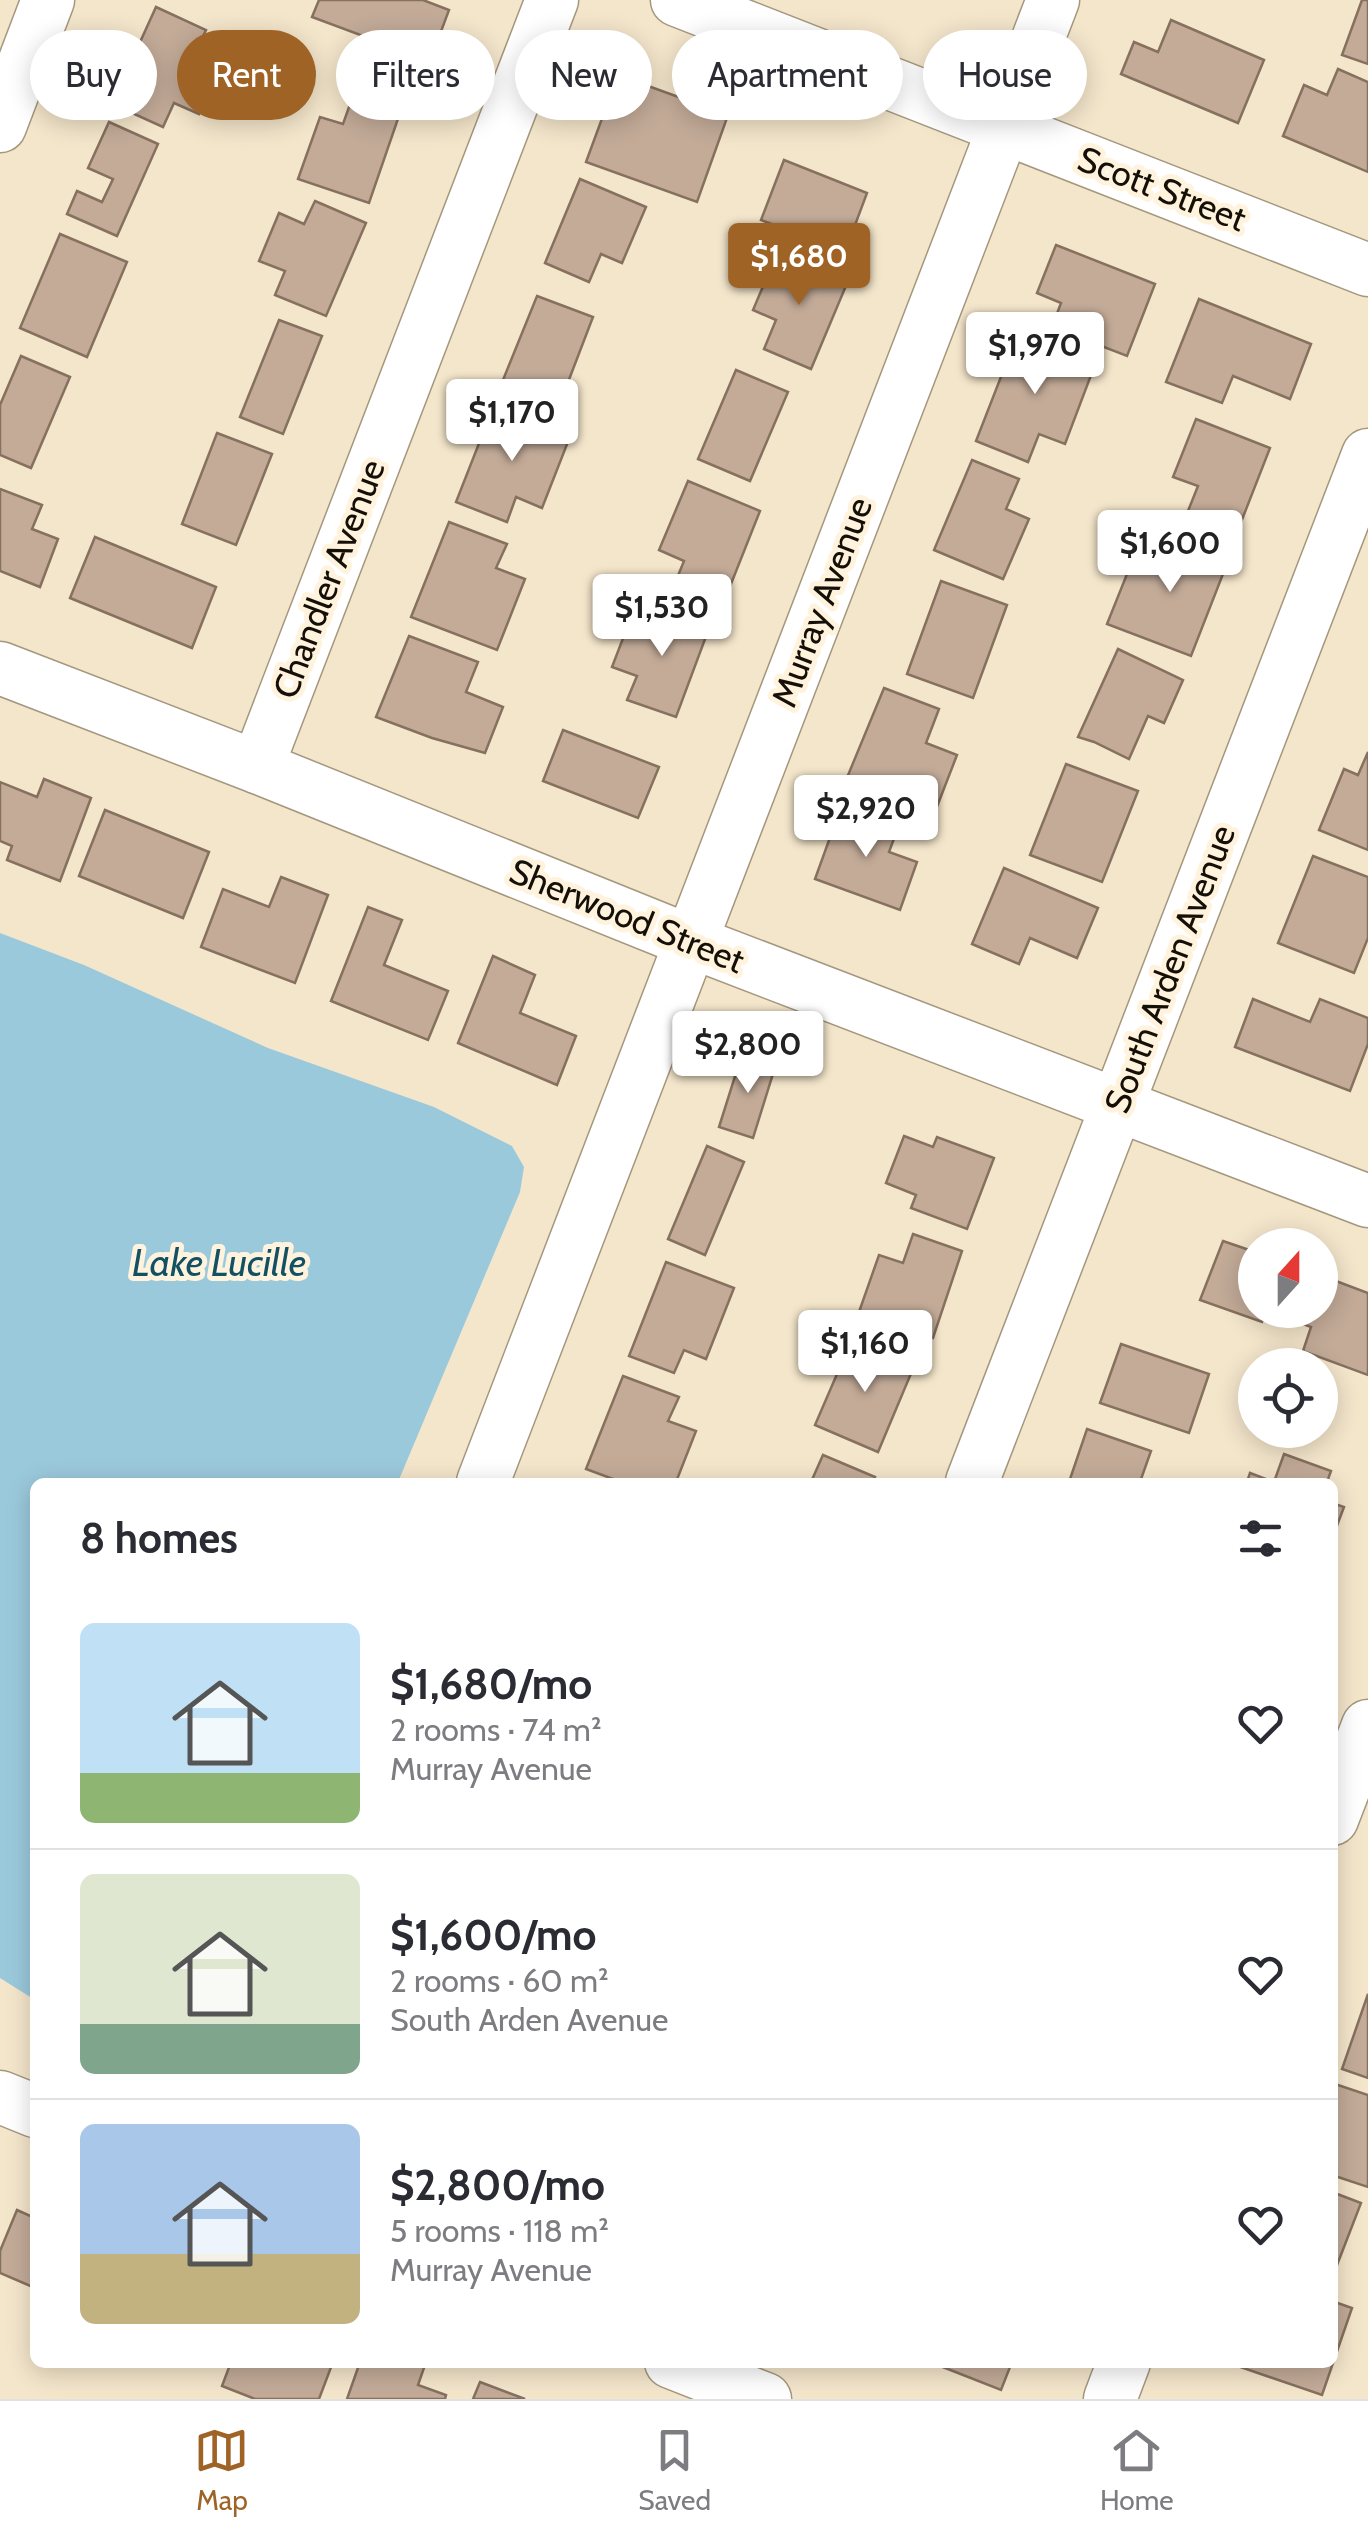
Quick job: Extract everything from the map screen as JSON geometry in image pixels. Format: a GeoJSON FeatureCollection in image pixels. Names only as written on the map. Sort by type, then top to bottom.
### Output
{"type":"FeatureCollection","features":[{"type":"Feature","properties":{"kind":"street"},"geometry":{"type":"LineString","coordinates":[[0,126],[48,0]]}},
{"type":"Feature","properties":{"kind":"street","name":"Chandler Avenue"},"geometry":{"type":"LineString","coordinates":[[257,767],[552,0]]}},
{"type":"Feature","properties":{"kind":"street","name":"Scott Street"},"geometry":{"type":"LineString","coordinates":[[677,0],[1368,270]]}},
{"type":"Feature","properties":{"kind":"street","name":"Murray Avenue"},"geometry":{"type":"LineString","coordinates":[[485,1478],[1053,0]]}},
{"type":"Feature","properties":{"kind":"street","name":"South Arden Avenue"},"geometry":{"type":"LineString","coordinates":[[974,1478],[1368,456]]}},
{"type":"Feature","properties":{"kind":"street","name":"Sherwood Street"},"geometry":{"type":"LineString","coordinates":[[0,668],[692,942],[1368,1201]]}},
{"type":"Feature","properties":{"kind":"street"},"geometry":{"type":"LineString","coordinates":[[1338,1804],[1368,1726]]}},
{"type":"Feature","properties":{"kind":"street"},"geometry":{"type":"LineString","coordinates":[[0,2097],[30,2109]]}},
{"type":"Feature","properties":{"kind":"street"},"geometry":{"type":"LineString","coordinates":[[686,2368],[765,2399]]}},
{"type":"Feature","properties":{"kind":"street"},"geometry":{"type":"LineString","coordinates":[[1110,2399],[1122,2368]]}},
{"type":"Feature","properties":{"kind":"water","name":"Lake Lucille"},"geometry":{"type":"Polygon","coordinates":[[[0,933],[84,965],[268,1048],[434,1107],[512,1146],[524,1167],[520,1192],[400,1478],[30,1478],[30,1997],[0,1978],[0,933]]]}},
{"type":"Feature","properties":{"kind":"building"},"geometry":{"type":"Polygon","coordinates":[[[319,0],[423,0],[449,10],[442,30],[347,30],[312,17],[319,0]]]}},
{"type":"Feature","properties":{"kind":"building"},"geometry":{"type":"Polygon","coordinates":[[[1362,0],[1368,0],[1368,64],[1342,55],[1362,0]]]}},
{"type":"Feature","properties":{"kind":"building"},"geometry":{"type":"Polygon","coordinates":[[[156,7],[206,30],[177,30],[177,104],[174,103],[163,127],[147,120],[157,120],[157,30],[146,30],[156,7]]]}},
{"type":"Feature","properties":{"kind":"building"},"geometry":{"type":"Polygon","coordinates":[[[1171,20],[1264,60],[1238,123],[1121,74],[1134,42],[1158,52],[1171,20]]]}},
{"type":"Feature","properties":{"kind":"building"},"geometry":{"type":"Polygon","coordinates":[[[1338,69],[1368,82],[1368,172],[1283,136],[1304,85],[1327,95],[1338,69]]]}},
{"type":"Feature","properties":{"kind":"building"},"geometry":{"type":"Polygon","coordinates":[[[652,87],[672,95],[672,120],[726,120],[697,202],[586,162],[601,120],[652,120],[652,87]]]}},
{"type":"Feature","properties":{"kind":"building"},"geometry":{"type":"Polygon","coordinates":[[[320,117],[343,124],[344,120],[398,120],[369,203],[298,179],[320,117]]]}},
{"type":"Feature","properties":{"kind":"building"},"geometry":{"type":"Polygon","coordinates":[[[109,122],[158,144],[117,236],[67,214],[77,191],[102,202],[113,179],[88,168],[109,122]]]}},
{"type":"Feature","properties":{"kind":"building"},"geometry":{"type":"Polygon","coordinates":[[[784,160],[867,193],[845,252],[761,220],[784,160]]]}},
{"type":"Feature","properties":{"kind":"building"},"geometry":{"type":"Polygon","coordinates":[[[580,179],[646,207],[622,263],[601,254],[589,282],[545,263],[580,179]]]}},
{"type":"Feature","properties":{"kind":"building"},"geometry":{"type":"Polygon","coordinates":[[[315,201],[366,223],[326,316],[275,295],[285,271],[259,261],[279,213],[304,224],[315,201]]]}},
{"type":"Feature","properties":{"kind":"building"},"geometry":{"type":"Polygon","coordinates":[[[60,234],[127,262],[87,357],[20,328],[60,234]]]}},
{"type":"Feature","properties":{"kind":"building"},"geometry":{"type":"Polygon","coordinates":[[[1056,245],[1155,284],[1127,356],[1052,327],[1061,303],[1037,293],[1056,245]]]}},
{"type":"Feature","properties":{"kind":"building"},"geometry":{"type":"Polygon","coordinates":[[[778,251],[848,281],[811,369],[764,349],[776,320],[753,310],[778,251]]]}},
{"type":"Feature","properties":{"kind":"building"},"geometry":{"type":"Polygon","coordinates":[[[537,296],[593,317],[560,403],[503,380],[537,296]]]}},
{"type":"Feature","properties":{"kind":"building"},"geometry":{"type":"Polygon","coordinates":[[[1199,299],[1311,344],[1290,399],[1233,376],[1222,403],[1166,382],[1199,299]]]}},
{"type":"Feature","properties":{"kind":"building"},"geometry":{"type":"Polygon","coordinates":[[[279,320],[322,336],[283,434],[240,417],[279,320]]]}},
{"type":"Feature","properties":{"kind":"building"},"geometry":{"type":"Polygon","coordinates":[[[1018,333],[1096,362],[1065,444],[1039,434],[1028,462],[976,441],[1018,333]]]}},
{"type":"Feature","properties":{"kind":"building"},"geometry":{"type":"Polygon","coordinates":[[[21,356],[70,377],[31,468],[0,455],[0,405],[21,356]]]}},
{"type":"Feature","properties":{"kind":"building"},"geometry":{"type":"Polygon","coordinates":[[[736,370],[788,392],[750,481],[698,459],[736,370]]]}},
{"type":"Feature","properties":{"kind":"building"},"geometry":{"type":"Polygon","coordinates":[[[494,405],[571,434],[542,508],[516,497],[507,522],[456,502],[494,405]]]}},
{"type":"Feature","properties":{"kind":"building"},"geometry":{"type":"Polygon","coordinates":[[[1196,419],[1270,448],[1236,535],[1186,516],[1198,486],[1173,477],[1196,419]]]}},
{"type":"Feature","properties":{"kind":"building"},"geometry":{"type":"Polygon","coordinates":[[[217,433],[272,454],[236,545],[182,524],[217,433]]]}},
{"type":"Feature","properties":{"kind":"building"},"geometry":{"type":"Polygon","coordinates":[[[972,460],[1019,479],[1006,509],[1029,519],[1003,579],[934,550],[972,460]]]}},
{"type":"Feature","properties":{"kind":"building"},"geometry":{"type":"Polygon","coordinates":[[[688,481],[760,511],[723,604],[675,583],[684,561],[659,550],[688,481]]]}},
{"type":"Feature","properties":{"kind":"building"},"geometry":{"type":"Polygon","coordinates":[[[0,489],[42,505],[32,529],[58,539],[40,587],[0,571],[0,489]]]}},
{"type":"Feature","properties":{"kind":"building"},"geometry":{"type":"Polygon","coordinates":[[[449,522],[507,544],[496,568],[525,579],[497,650],[411,617],[449,522]]]}},
{"type":"Feature","properties":{"kind":"building"},"geometry":{"type":"Polygon","coordinates":[[[1175,535],[1230,556],[1191,656],[1107,624],[1137,549],[1165,560],[1175,535]]]}},
{"type":"Feature","properties":{"kind":"building"},"geometry":{"type":"Polygon","coordinates":[[[95,537],[216,587],[192,648],[70,598],[95,537]]]}},
{"type":"Feature","properties":{"kind":"building"},"geometry":{"type":"Polygon","coordinates":[[[941,581],[1007,605],[973,698],[907,674],[941,581]]]}},
{"type":"Feature","properties":{"kind":"building"},"geometry":{"type":"Polygon","coordinates":[[[663,605],[711,623],[676,717],[627,700],[637,676],[612,667],[630,620],[654,628],[663,605]]]}},
{"type":"Feature","properties":{"kind":"building"},"geometry":{"type":"Polygon","coordinates":[[[409,636],[478,662],[466,692],[503,707],[485,753],[376,717],[409,636]]]}},
{"type":"Feature","properties":{"kind":"building"},"geometry":{"type":"Polygon","coordinates":[[[1118,649],[1183,680],[1164,723],[1148,716],[1129,759],[1078,737],[1118,649]]]}},
{"type":"Feature","properties":{"kind":"building"},"geometry":{"type":"Polygon","coordinates":[[[884,688],[939,709],[926,743],[957,755],[933,817],[844,785],[884,688]]]}},
{"type":"Feature","properties":{"kind":"building"},"geometry":{"type":"Polygon","coordinates":[[[563,730],[659,767],[638,818],[543,781],[563,730]]]}},
{"type":"Feature","properties":{"kind":"building"},"geometry":{"type":"Polygon","coordinates":[[[1368,752],[1368,850],[1319,830],[1344,769],[1358,775],[1368,752]]]}},
{"type":"Feature","properties":{"kind":"building"},"geometry":{"type":"Polygon","coordinates":[[[1066,764],[1138,791],[1102,882],[1030,855],[1066,764]]]}},
{"type":"Feature","properties":{"kind":"building"},"geometry":{"type":"Polygon","coordinates":[[[44,779],[91,798],[60,881],[7,860],[12,846],[0,841],[0,782],[37,797],[44,779]]]}},
{"type":"Feature","properties":{"kind":"building"},"geometry":{"type":"Polygon","coordinates":[[[841,807],[898,828],[889,852],[917,862],[900,910],[815,879],[841,807]]]}},
{"type":"Feature","properties":{"kind":"building"},"geometry":{"type":"Polygon","coordinates":[[[105,810],[209,852],[183,918],[79,876],[105,810]]]}},
{"type":"Feature","properties":{"kind":"building"},"geometry":{"type":"Polygon","coordinates":[[[1313,856],[1368,877],[1368,938],[1354,973],[1278,943],[1313,856]]]}},
{"type":"Feature","properties":{"kind":"building"},"geometry":{"type":"Polygon","coordinates":[[[1004,868],[1098,908],[1077,958],[1030,938],[1019,964],[972,944],[1004,868]]]}},
{"type":"Feature","properties":{"kind":"building"},"geometry":{"type":"Polygon","coordinates":[[[281,877],[328,895],[295,983],[201,947],[223,889],[269,907],[281,877]]]}},
{"type":"Feature","properties":{"kind":"building"},"geometry":{"type":"Polygon","coordinates":[[[368,907],[402,920],[384,965],[448,991],[428,1040],[331,1001],[368,907]]]}},
{"type":"Feature","properties":{"kind":"building"},"geometry":{"type":"Polygon","coordinates":[[[493,956],[535,975],[520,1013],[576,1036],[557,1085],[458,1043],[493,956]]]}},
{"type":"Feature","properties":{"kind":"building"},"geometry":{"type":"Polygon","coordinates":[[[1253,999],[1310,1022],[1320,999],[1368,1018],[1368,1044],[1350,1091],[1235,1047],[1253,999]]]}},
{"type":"Feature","properties":{"kind":"building"},"geometry":{"type":"Polygon","coordinates":[[[742,1054],[776,1064],[753,1138],[719,1127],[742,1054]]]}},
{"type":"Feature","properties":{"kind":"building"},"geometry":{"type":"Polygon","coordinates":[[[904,1136],[933,1147],[937,1137],[994,1158],[967,1229],[911,1208],[916,1195],[886,1183],[904,1136]]]}},
{"type":"Feature","properties":{"kind":"building"},"geometry":{"type":"Polygon","coordinates":[[[707,1146],[744,1162],[705,1255],[668,1239],[707,1146]]]}},
{"type":"Feature","properties":{"kind":"building"},"geometry":{"type":"Polygon","coordinates":[[[913,1234],[962,1251],[933,1338],[859,1312],[879,1255],[903,1263],[913,1234]]]}},
{"type":"Feature","properties":{"kind":"building"},"geometry":{"type":"Polygon","coordinates":[[[1223,1241],[1238,1246],[1238,1313],[1200,1300],[1223,1241]]]}},
{"type":"Feature","properties":{"kind":"building"},"geometry":{"type":"Polygon","coordinates":[[[666,1262],[734,1288],[706,1359],[684,1350],[674,1373],[629,1356],[666,1262]]]}},
{"type":"Feature","properties":{"kind":"building"},"geometry":{"type":"Polygon","coordinates":[[[1338,1282],[1368,1293],[1368,1375],[1338,1364],[1338,1348],[1304,1348],[1311,1328],[1338,1328],[1338,1282]]]}},
{"type":"Feature","properties":{"kind":"building"},"geometry":{"type":"Polygon","coordinates":[[[853,1337],[915,1364],[878,1452],[815,1425],[853,1337]]]}},
{"type":"Feature","properties":{"kind":"building"},"geometry":{"type":"Polygon","coordinates":[[[1121,1344],[1209,1374],[1189,1433],[1100,1403],[1121,1344]]]}},
{"type":"Feature","properties":{"kind":"building"},"geometry":{"type":"Polygon","coordinates":[[[623,1376],[679,1397],[668,1421],[696,1431],[678,1478],[610,1478],[586,1469],[623,1376]]]}},
{"type":"Feature","properties":{"kind":"building"},"geometry":{"type":"Polygon","coordinates":[[[1087,1429],[1151,1451],[1141,1478],[1070,1478],[1087,1429]]]}},
{"type":"Feature","properties":{"kind":"building"},"geometry":{"type":"Polygon","coordinates":[[[1284,1454],[1331,1471],[1328,1478],[1275,1478],[1284,1454]]]}},
{"type":"Feature","properties":{"kind":"building"},"geometry":{"type":"Polygon","coordinates":[[[823,1455],[875,1477],[875,1478],[813,1478],[823,1455]]]}},
{"type":"Feature","properties":{"kind":"building"},"geometry":{"type":"Polygon","coordinates":[[[1368,1994],[1368,2078],[1342,2069],[1368,1994]]]}},
{"type":"Feature","properties":{"kind":"building"},"geometry":{"type":"Polygon","coordinates":[[[1338,2085],[1368,2095],[1368,2187],[1338,2177],[1338,2085]]]}},
{"type":"Feature","properties":{"kind":"building"},"geometry":{"type":"Polygon","coordinates":[[[1338,2194],[1361,2203],[1338,2262],[1338,2194]]]}},
{"type":"Feature","properties":{"kind":"building"},"geometry":{"type":"Polygon","coordinates":[[[17,2210],[30,2216],[30,2286],[0,2273],[0,2251],[17,2210]]]}},
{"type":"Feature","properties":{"kind":"building"},"geometry":{"type":"Polygon","coordinates":[[[1338,2303],[1352,2308],[1338,2349],[1338,2303]]]}},
{"type":"Feature","properties":{"kind":"building"},"geometry":{"type":"Polygon","coordinates":[[[229,2368],[331,2368],[319,2399],[255,2399],[222,2386],[229,2368]]]}},
{"type":"Feature","properties":{"kind":"building"},"geometry":{"type":"Polygon","coordinates":[[[358,2368],[424,2368],[418,2385],[446,2395],[445,2399],[347,2399],[358,2368]]]}},
{"type":"Feature","properties":{"kind":"building"},"geometry":{"type":"Polygon","coordinates":[[[945,2368],[1010,2368],[1001,2390],[945,2368]]]}},
{"type":"Feature","properties":{"kind":"building"},"geometry":{"type":"Polygon","coordinates":[[[1243,2368],[1331,2368],[1322,2395],[1243,2368]]]}},
{"type":"Feature","properties":{"kind":"building"},"geometry":{"type":"Polygon","coordinates":[[[480,2382],[525,2399],[473,2399],[480,2382]]]}}]}
